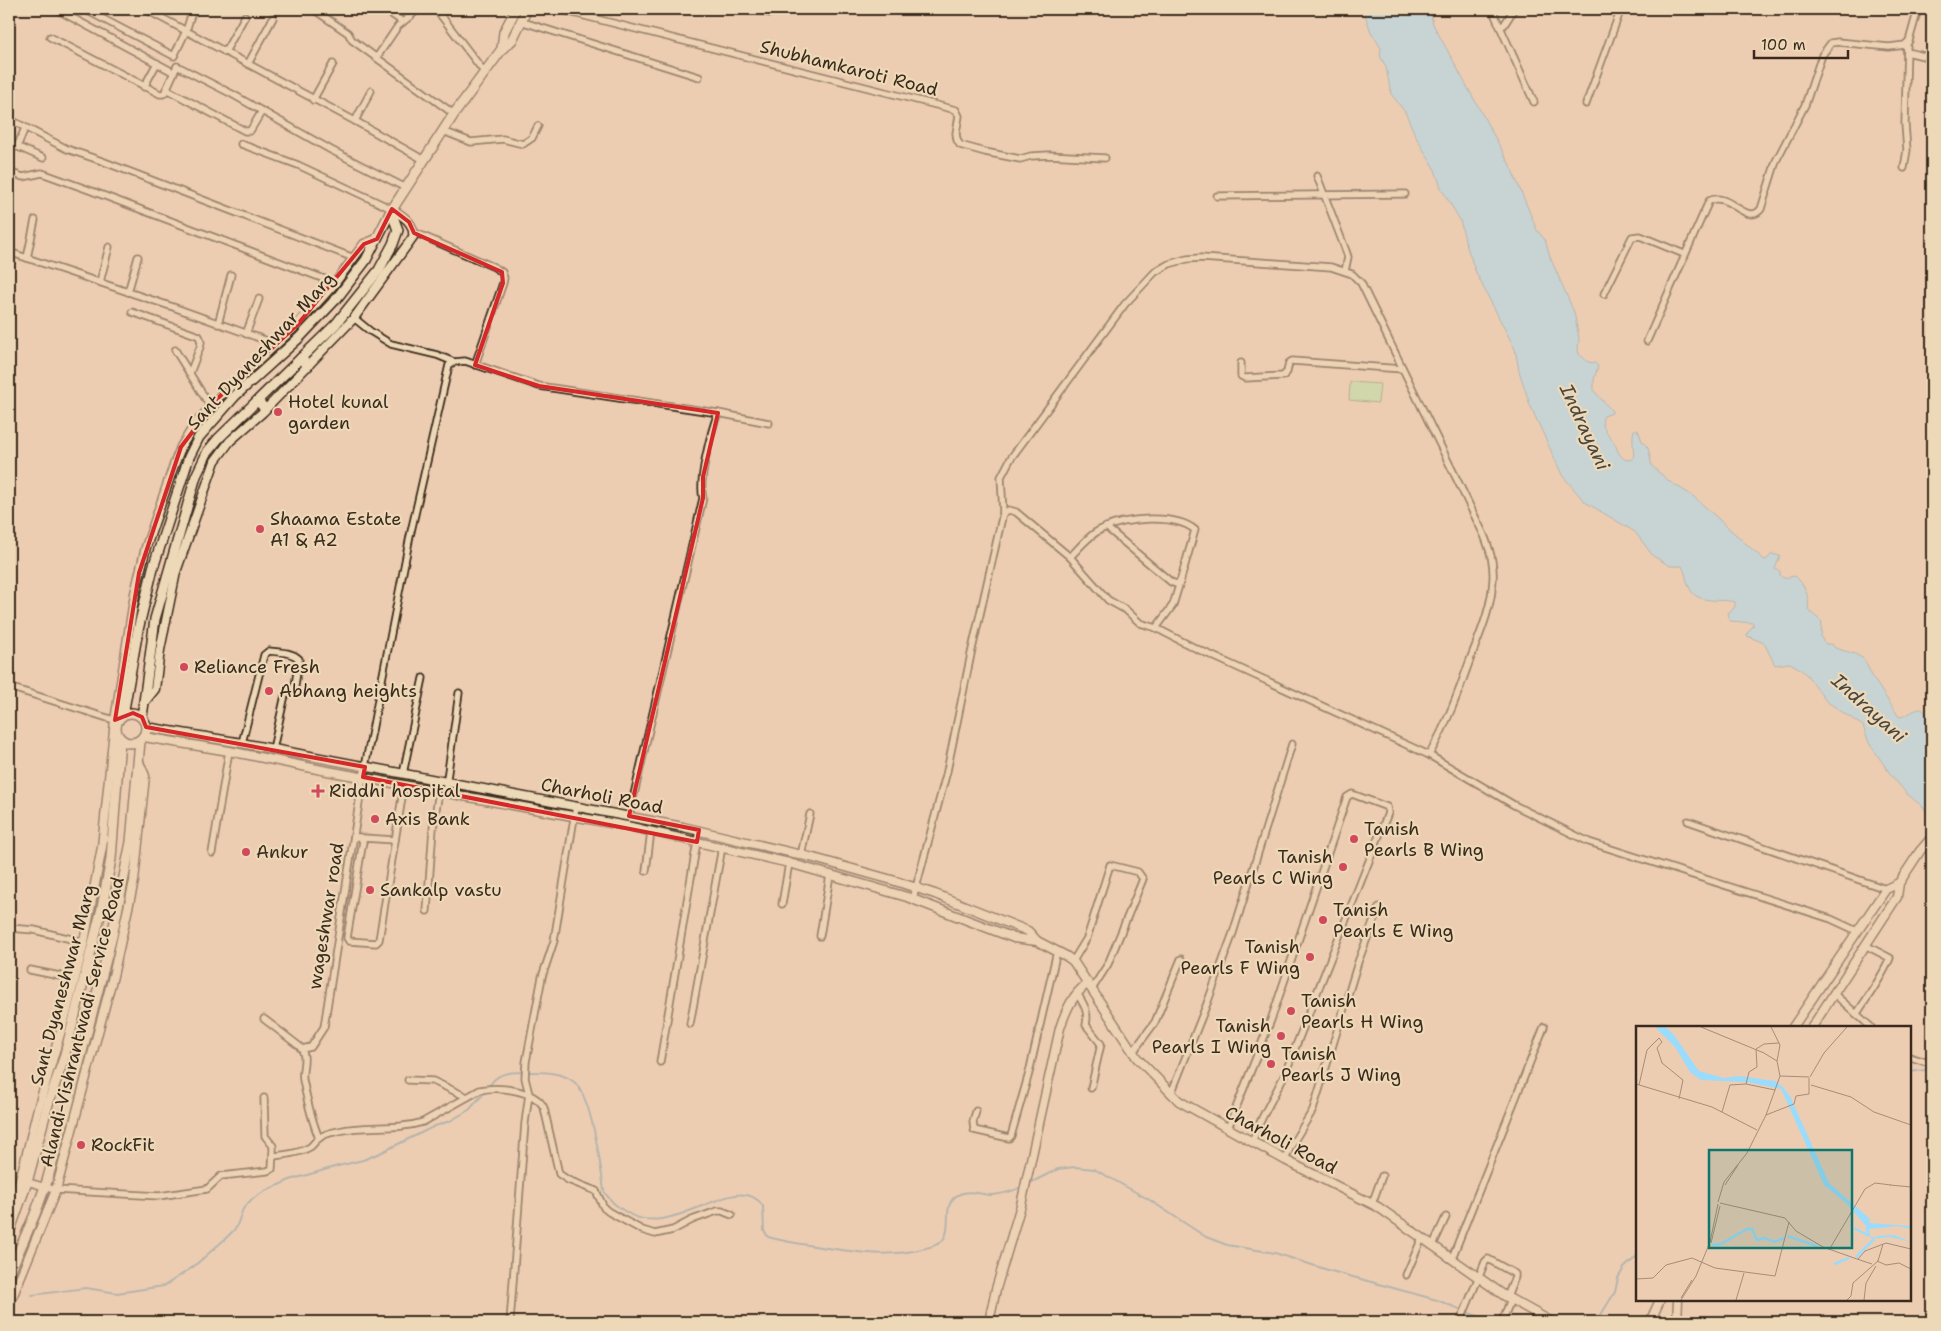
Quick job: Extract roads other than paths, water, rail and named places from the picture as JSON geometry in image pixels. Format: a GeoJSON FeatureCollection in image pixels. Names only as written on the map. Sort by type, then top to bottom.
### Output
{"type":"FeatureCollection","features":[{"type":"Feature","properties":{"kind":"main road"},"geometry":{"type":"LineString","coordinates":[[502,49],[504,32],[516,9]]}},
{"type":"Feature","properties":{"kind":"main road"},"geometry":{"type":"LineString","coordinates":[[392,210],[454,114],[502,49],[512,40],[527,9]]}},
{"type":"Feature","properties":{"kind":"main road","name":"Sant Dyaneshwar Marg"},"geometry":{"type":"LineString","coordinates":[[9,1233],[64,1058],[102,908],[111,859],[120,739],[116,732],[153,568],[189,457],[198,437],[235,396],[300,337],[337,298],[366,260],[392,210]]}},
{"type":"Feature","properties":{"kind":"main road","name":"Sant Dyaneshwar Marg"},"geometry":{"type":"LineString","coordinates":[[142,717],[155,619],[196,476],[208,452],[336,324],[379,270],[398,230],[392,210]]}},
{"type":"Feature","properties":{"kind":"main road"},"geometry":{"type":"LineString","coordinates":[[301,358],[308,366]]}},
{"type":"Feature","properties":{"kind":"main road"},"geometry":{"type":"LineString","coordinates":[[258,400],[265,409]]}},
{"type":"Feature","properties":{"kind":"main road"},"geometry":{"type":"LineString","coordinates":[[119,719],[133,713],[142,717],[146,727]]}},
{"type":"Feature","properties":{"kind":"main road","name":"Sant Dyaneshwar Marg"},"geometry":{"type":"LineString","coordinates":[[9,1274],[35,1214],[45,1184],[68,1106],[112,936],[132,842],[139,762],[142,739],[146,727]]}},
{"type":"Feature","properties":{"kind":"main road"},"geometry":{"type":"LineString","coordinates":[[120,739],[130,744],[142,739]]}},
{"type":"Feature","properties":{"kind":"street"},"geometry":{"type":"LineString","coordinates":[[56,9],[174,72]]}},
{"type":"Feature","properties":{"kind":"street"},"geometry":{"type":"LineString","coordinates":[[84,9],[174,56],[186,31],[193,9]]}},
{"type":"Feature","properties":{"kind":"street"},"geometry":{"type":"LineString","coordinates":[[145,9],[424,160]]}},
{"type":"Feature","properties":{"kind":"street"},"geometry":{"type":"LineString","coordinates":[[313,9],[348,33],[350,38],[454,114]]}},
{"type":"Feature","properties":{"kind":"street"},"geometry":{"type":"LineString","coordinates":[[384,9],[403,22]]}},
{"type":"Feature","properties":{"kind":"street"},"geometry":{"type":"LineString","coordinates":[[377,57],[403,22],[419,9]]}},
{"type":"Feature","properties":{"kind":"street"},"geometry":{"type":"LineString","coordinates":[[436,9],[485,73]]}},
{"type":"Feature","properties":{"kind":"street","name":"Shubhamkaroti Road"},"geometry":{"type":"LineString","coordinates":[[557,9],[956,110],[959,116],[956,133],[957,140],[960,144],[985,152],[1020,159],[1049,155],[1105,158]]}},
{"type":"Feature","properties":{"kind":"street"},"geometry":{"type":"LineString","coordinates":[[750,9],[770,13]]}},
{"type":"Feature","properties":{"kind":"street"},"geometry":{"type":"LineString","coordinates":[[1492,9],[1534,102]]}},
{"type":"Feature","properties":{"kind":"street"},"geometry":{"type":"LineString","coordinates":[[1501,26],[1504,25],[1514,9]]}},
{"type":"Feature","properties":{"kind":"street"},"geometry":{"type":"LineString","coordinates":[[1586,104],[1621,9]]}},
{"type":"Feature","properties":{"kind":"street"},"geometry":{"type":"LineString","coordinates":[[1904,168],[1906,157],[1907,43],[1918,9]]}},
{"type":"Feature","properties":{"kind":"street"},"geometry":{"type":"LineString","coordinates":[[225,52],[245,16]]}},
{"type":"Feature","properties":{"kind":"street"},"geometry":{"type":"LineString","coordinates":[[248,64],[273,18]]}},
{"type":"Feature","properties":{"kind":"street"},"geometry":{"type":"LineString","coordinates":[[512,18],[699,77]]}},
{"type":"Feature","properties":{"kind":"street"},"geometry":{"type":"LineString","coordinates":[[50,37],[160,94],[163,94],[177,66],[331,150],[406,188]]}},
{"type":"Feature","properties":{"kind":"street"},"geometry":{"type":"LineString","coordinates":[[1647,342],[1706,205],[1712,199],[1724,200],[1751,215],[1757,214],[1761,209],[1776,161],[1806,106],[1822,55],[1827,47],[1831,43],[1838,42],[1889,47],[1901,46],[1907,43]]}},
{"type":"Feature","properties":{"kind":"street"},"geometry":{"type":"LineString","coordinates":[[1907,52],[1932,58]]}},
{"type":"Feature","properties":{"kind":"street"},"geometry":{"type":"LineString","coordinates":[[144,87],[157,63]]}},
{"type":"Feature","properties":{"kind":"street"},"geometry":{"type":"LineString","coordinates":[[313,100],[333,64]]}},
{"type":"Feature","properties":{"kind":"street"},"geometry":{"type":"LineString","coordinates":[[166,89],[245,131],[250,131],[262,111]]}},
{"type":"Feature","properties":{"kind":"street"},"geometry":{"type":"LineString","coordinates":[[355,121],[371,91]]}},
{"type":"Feature","properties":{"kind":"street"},"geometry":{"type":"LineString","coordinates":[[9,119],[67,149],[354,258]]}},
{"type":"Feature","properties":{"kind":"street"},"geometry":{"type":"LineString","coordinates":[[443,131],[471,142],[503,140],[523,144],[532,138],[538,126]]}},
{"type":"Feature","properties":{"kind":"street"},"geometry":{"type":"LineString","coordinates":[[17,147],[25,128]]}},
{"type":"Feature","properties":{"kind":"street"},"geometry":{"type":"LineString","coordinates":[[9,143],[43,158]]}},
{"type":"Feature","properties":{"kind":"street"},"geometry":{"type":"LineString","coordinates":[[241,144],[298,165],[392,210],[409,222],[414,232],[502,272],[503,283],[475,365]]}},
{"type":"Feature","properties":{"kind":"street"},"geometry":{"type":"LineString","coordinates":[[9,172],[23,177],[42,173],[335,283]]}},
{"type":"Feature","properties":{"kind":"street"},"geometry":{"type":"LineString","coordinates":[[1317,176],[1346,250],[1348,258],[1345,271]]}},
{"type":"Feature","properties":{"kind":"street"},"geometry":{"type":"LineString","coordinates":[[1217,196],[1405,194]]}},
{"type":"Feature","properties":{"kind":"street"},"geometry":{"type":"LineString","coordinates":[[26,258],[35,220]]}},
{"type":"Feature","properties":{"kind":"street"},"geometry":{"type":"LineString","coordinates":[[143,704],[154,689],[176,572],[208,476],[222,450],[354,318],[391,269],[413,237],[414,232]]}},
{"type":"Feature","properties":{"kind":"street"},"geometry":{"type":"LineString","coordinates":[[1604,294],[1632,237],[1640,236],[1684,254]]}},
{"type":"Feature","properties":{"kind":"street","name":"Alandi-Vishrantwadi Service Road"},"geometry":{"type":"LineString","coordinates":[[9,1210],[24,1181],[25,1161],[37,1112],[84,942],[102,847],[135,593],[146,547],[181,447],[194,426],[210,406],[298,324],[335,283],[364,244],[377,239]]}},
{"type":"Feature","properties":{"kind":"street"},"geometry":{"type":"LineString","coordinates":[[100,282],[109,247]]}},
{"type":"Feature","properties":{"kind":"street"},"geometry":{"type":"LineString","coordinates":[[9,252],[276,344]]}},
{"type":"Feature","properties":{"kind":"street"},"geometry":{"type":"LineString","coordinates":[[128,292],[138,256]]}},
{"type":"Feature","properties":{"kind":"street"},"geometry":{"type":"LineString","coordinates":[[913,899],[947,770],[1003,513],[1001,477],[1011,458],[1125,304],[1155,272],[1178,261],[1201,258],[1331,267],[1352,274],[1361,283],[1484,535],[1492,560],[1491,597],[1486,617],[1452,710],[1442,733],[1429,755]]}},
{"type":"Feature","properties":{"kind":"street"},"geometry":{"type":"LineString","coordinates":[[218,324],[231,275]]}},
{"type":"Feature","properties":{"kind":"street"},"geometry":{"type":"LineString","coordinates":[[246,334],[258,299]]}},
{"type":"Feature","properties":{"kind":"street"},"geometry":{"type":"LineString","coordinates":[[132,312],[199,336],[200,347],[190,373]]}},
{"type":"Feature","properties":{"kind":"street"},"geometry":{"type":"LineString","coordinates":[[354,318],[391,344],[438,355],[454,362],[465,361],[539,386],[718,413],[769,423]]}},
{"type":"Feature","properties":{"kind":"street"},"geometry":{"type":"LineString","coordinates":[[175,350],[210,406]]}},
{"type":"Feature","properties":{"kind":"street"},"geometry":{"type":"LineString","coordinates":[[1241,364],[1242,376],[1245,378],[1283,376],[1289,363],[1292,361],[1402,369]]}},
{"type":"Feature","properties":{"kind":"street","name":"wageshwar road"},"geometry":{"type":"LineString","coordinates":[[302,1049],[311,1048],[324,1027],[363,777],[410,536],[447,369],[454,362]]}},
{"type":"Feature","properties":{"kind":"street"},"geometry":{"type":"LineString","coordinates":[[629,816],[703,498],[703,476],[718,413]]}},
{"type":"Feature","properties":{"kind":"street"},"geometry":{"type":"LineString","coordinates":[[1003,513],[1009,510],[1016,512],[1070,556],[1108,600],[1126,610],[1140,623],[1156,628],[1202,652],[1429,755],[1514,804],[1589,842],[1831,918],[1857,931]]}},
{"type":"Feature","properties":{"kind":"street"},"geometry":{"type":"LineString","coordinates":[[1070,556],[1094,533],[1106,527],[1135,520],[1154,519],[1177,523],[1195,530],[1173,606],[1156,628]]}},
{"type":"Feature","properties":{"kind":"street"},"geometry":{"type":"LineString","coordinates":[[1106,527],[1171,582],[1176,584],[1180,582]]}},
{"type":"Feature","properties":{"kind":"street"},"geometry":{"type":"LineString","coordinates":[[242,743],[264,655],[269,651],[282,652],[295,655],[299,659],[294,692],[284,695],[272,749]]}},
{"type":"Feature","properties":{"kind":"street"},"geometry":{"type":"LineString","coordinates":[[403,774],[423,678]]}},
{"type":"Feature","properties":{"kind":"street"},"geometry":{"type":"LineString","coordinates":[[9,687],[119,719]]}},
{"type":"Feature","properties":{"kind":"street"},"geometry":{"type":"LineString","coordinates":[[427,911],[432,828],[442,792],[447,782],[459,693]]}},
{"type":"Feature","properties":{"kind":"street","name":"Charholi Road"},"geometry":{"type":"LineString","coordinates":[[146,727],[242,743],[699,830],[801,855],[916,888],[1028,931],[1037,941]]}},
{"type":"Feature","properties":{"kind":"street"},"geometry":{"type":"LineString","coordinates":[[194,745],[196,735]]}},
{"type":"Feature","properties":{"kind":"street","name":"Charholi Road"},"geometry":{"type":"LineString","coordinates":[[142,739],[229,751],[651,831],[789,863],[913,899],[1014,938],[1037,941],[1073,961],[1133,1052],[1171,1094],[1180,1101],[1285,1160],[1372,1204],[1452,1258],[1478,1278],[1552,1322]]}},
{"type":"Feature","properties":{"kind":"street"},"geometry":{"type":"LineString","coordinates":[[1171,1094],[1233,933],[1292,744]]}},
{"type":"Feature","properties":{"kind":"street"},"geometry":{"type":"LineString","coordinates":[[212,854],[229,751]]}},
{"type":"Feature","properties":{"kind":"street","name":"Alandi-Vishrantwadi Service Road"},"geometry":{"type":"LineString","coordinates":[[9,1305],[56,1190],[113,976],[134,881],[145,776],[139,762]]}},
{"type":"Feature","properties":{"kind":"street"},"geometry":{"type":"LineString","coordinates":[[363,838],[346,938],[349,941],[376,943],[379,940],[404,785]]}},
{"type":"Feature","properties":{"kind":"street"},"geometry":{"type":"LineString","coordinates":[[1228,1128],[1271,1020],[1346,797],[1352,794],[1388,807],[1388,813],[1284,1076],[1252,1142]]}},
{"type":"Feature","properties":{"kind":"street"},"geometry":{"type":"LineString","coordinates":[[510,1322],[523,1142],[529,1094],[525,1078],[526,1062],[542,977],[554,941],[576,806]]}},
{"type":"Feature","properties":{"kind":"street"},"geometry":{"type":"LineString","coordinates":[[801,855],[810,814]]}},
{"type":"Feature","properties":{"kind":"street"},"geometry":{"type":"LineString","coordinates":[[1688,821],[1886,889]]}},
{"type":"Feature","properties":{"kind":"street"},"geometry":{"type":"LineString","coordinates":[[660,1062],[699,830]]}},
{"type":"Feature","properties":{"kind":"street"},"geometry":{"type":"LineString","coordinates":[[646,871],[651,831]]}},
{"type":"Feature","properties":{"kind":"street"},"geometry":{"type":"LineString","coordinates":[[354,837],[395,840]]}},
{"type":"Feature","properties":{"kind":"street"},"geometry":{"type":"LineString","coordinates":[[1813,1026],[1897,897],[1899,883],[1920,851],[1932,837]]}},
{"type":"Feature","properties":{"kind":"street"},"geometry":{"type":"LineString","coordinates":[[690,1024],[722,848]]}},
{"type":"Feature","properties":{"kind":"street"},"geometry":{"type":"LineString","coordinates":[[782,904],[789,863]]}},
{"type":"Feature","properties":{"kind":"street"},"geometry":{"type":"LineString","coordinates":[[989,1322],[996,1289],[1024,1192],[1060,1028],[1067,1008],[1076,993],[1090,986],[1108,964],[1143,879],[1138,872],[1110,866],[1087,938],[1073,961]]}},
{"type":"Feature","properties":{"kind":"street"},"geometry":{"type":"LineString","coordinates":[[820,936],[830,875]]}},
{"type":"Feature","properties":{"kind":"street"},"geometry":{"type":"LineString","coordinates":[[1794,1026],[1886,889],[1899,883]]}},
{"type":"Feature","properties":{"kind":"street"},"geometry":{"type":"LineString","coordinates":[[1285,1160],[1291,1146],[1313,1110],[1358,962],[1379,907]]}},
{"type":"Feature","properties":{"kind":"street"},"geometry":{"type":"LineString","coordinates":[[9,928],[34,930],[84,942]]}},
{"type":"Feature","properties":{"kind":"street"},"geometry":{"type":"LineString","coordinates":[[1856,1015],[1885,971],[1890,958],[1865,945]]}},
{"type":"Feature","properties":{"kind":"street"},"geometry":{"type":"LineString","coordinates":[[976,1111],[973,1122],[974,1130],[1001,1138],[1009,1138],[1011,1136],[1029,1073],[1057,951]]}},
{"type":"Feature","properties":{"kind":"street"},"geometry":{"type":"LineString","coordinates":[[1133,1052],[1155,1022],[1181,960]]}},
{"type":"Feature","properties":{"kind":"street"},"geometry":{"type":"LineString","coordinates":[[30,970],[75,979]]}},
{"type":"Feature","properties":{"kind":"street"},"geometry":{"type":"LineString","coordinates":[[1076,993],[1086,1008],[1086,1025],[1101,1044],[1091,1088]]}},
{"type":"Feature","properties":{"kind":"street"},"geometry":{"type":"LineString","coordinates":[[1833,993],[1870,1026]]}},
{"type":"Feature","properties":{"kind":"street"},"geometry":{"type":"LineString","coordinates":[[264,1019],[302,1049],[304,1054],[303,1076],[308,1106],[319,1138]]}},
{"type":"Feature","properties":{"kind":"street"},"geometry":{"type":"LineString","coordinates":[[1452,1258],[1544,1027]]}},
{"type":"Feature","properties":{"kind":"street"},"geometry":{"type":"LineString","coordinates":[[1911,1057],[1932,1064]]}},
{"type":"Feature","properties":{"kind":"street"},"geometry":{"type":"LineString","coordinates":[[408,1080],[433,1081],[467,1097]]}},
{"type":"Feature","properties":{"kind":"street"},"geometry":{"type":"LineString","coordinates":[[273,1156],[301,1151],[311,1146],[319,1138],[350,1128],[394,1128],[416,1124],[436,1116],[467,1097],[483,1090],[490,1089],[529,1094],[541,1101],[544,1108],[560,1174],[568,1180],[596,1191],[604,1208],[615,1216],[655,1234],[673,1230],[692,1220],[717,1211],[722,1210],[732,1215]]}},
{"type":"Feature","properties":{"kind":"street"},"geometry":{"type":"LineString","coordinates":[[24,1181],[45,1184],[56,1190],[159,1196],[210,1187],[221,1176],[270,1170],[273,1146],[265,1136],[264,1098]]}},
{"type":"Feature","properties":{"kind":"street"},"geometry":{"type":"LineString","coordinates":[[1372,1204],[1382,1176]]}},
{"type":"Feature","properties":{"kind":"street"},"geometry":{"type":"LineString","coordinates":[[1433,1246],[1446,1217]]}},
{"type":"Feature","properties":{"kind":"street"},"geometry":{"type":"LineString","coordinates":[[1406,1274],[1422,1238]]}},
{"type":"Feature","properties":{"kind":"street"},"geometry":{"type":"LineString","coordinates":[[1460,1322],[1488,1258],[1515,1274],[1502,1322]]}},
{"type":"Feature","properties":{"kind":"street"},"geometry":{"type":"LineString","coordinates":[[1650,1322],[1660,1301]]}},
{"type":"Feature","properties":{"kind":"street"},"geometry":{"type":"LineString","coordinates":[[1677,1322],[1678,1301]]}},
{"type":"Feature","properties":{"kind":"water","name":"Indrayani"},"geometry":{"type":"Polygon","coordinates":[[[1363,9],[1432,9],[1433,24],[1510,165],[1537,230],[1545,240],[1550,257],[1574,312],[1579,338],[1579,354],[1588,362],[1595,363],[1598,366],[1594,379],[1594,391],[1612,411],[1612,413],[1604,416],[1603,423],[1621,456],[1626,460],[1633,459],[1633,434],[1634,430],[1638,430],[1642,441],[1648,448],[1652,466],[1655,469],[1670,482],[1693,496],[1763,559],[1766,560],[1772,554],[1780,556],[1775,569],[1780,571],[1780,575],[1783,578],[1795,576],[1801,583],[1808,597],[1808,610],[1822,622],[1821,637],[1823,641],[1826,644],[1832,644],[1835,648],[1864,659],[1873,678],[1899,717],[1922,709],[1932,720],[1932,820],[1923,807],[1907,794],[1891,775],[1869,743],[1863,726],[1826,701],[1807,675],[1800,669],[1790,663],[1775,665],[1764,643],[1747,636],[1753,623],[1730,621],[1728,613],[1735,607],[1735,602],[1698,597],[1689,586],[1682,566],[1670,566],[1653,556],[1635,532],[1585,502],[1562,475],[1530,405],[1519,371],[1515,349],[1476,273],[1460,220],[1442,190],[1435,170],[1416,137],[1405,112],[1391,94],[1386,67],[1380,56],[1381,48],[1371,32],[1363,9]]]}},
{"type":"Feature","properties":{"kind":"waterway"},"geometry":{"type":"LineString","coordinates":[[1911,1072],[1932,1069]]}},
{"type":"Feature","properties":{"kind":"waterway"},"geometry":{"type":"LineString","coordinates":[[488,1088],[499,1076],[513,1072],[549,1073],[562,1075],[573,1081],[580,1089],[590,1116],[598,1149],[604,1191],[619,1208],[644,1219],[663,1219],[737,1195],[752,1196],[763,1206],[764,1231],[768,1237],[846,1251],[884,1254],[909,1252],[933,1246],[943,1240],[946,1235],[948,1210],[953,1199],[958,1195],[971,1192],[996,1195],[1021,1187]]}},
{"type":"Feature","properties":{"kind":"waterway"},"geometry":{"type":"LineString","coordinates":[[32,1295],[86,1288],[117,1293],[164,1286],[193,1267],[224,1240],[236,1228],[243,1209],[251,1200],[265,1191],[290,1180],[363,1160],[380,1153],[435,1126],[450,1121],[469,1110],[485,1092]]}},
{"type":"Feature","properties":{"kind":"waterway"},"geometry":{"type":"LineString","coordinates":[[1028,1184],[1058,1169],[1075,1167],[1094,1169],[1148,1199],[1206,1237],[1227,1245],[1275,1253],[1331,1271],[1437,1300],[1459,1309]]}},
{"type":"Feature","properties":{"kind":"waterway"},"geometry":{"type":"LineString","coordinates":[[1591,1322],[1602,1313],[1615,1292],[1618,1278],[1624,1268],[1636,1257]]}},
{"type":"Feature","properties":{"kind":"waterway"},"geometry":{"type":"LineString","coordinates":[[1469,1313],[1494,1322]]}},
{"type":"Feature","properties":{"kind":"place","name":"Hotel kunal garden"},"geometry":{"type":"Point","coordinates":[278,412]}},
{"type":"Feature","properties":{"kind":"place","name":"Shaama Estate A1 & A2"},"geometry":{"type":"Point","coordinates":[260,529]}},
{"type":"Feature","properties":{"kind":"place","name":"Reliance Fresh"},"geometry":{"type":"Point","coordinates":[184,667]}},
{"type":"Feature","properties":{"kind":"place","name":"Abhang heights"},"geometry":{"type":"Point","coordinates":[269,691]}},
{"type":"Feature","properties":{"kind":"place","name":"Riddhi hospital"},"geometry":{"type":"Point","coordinates":[318,791]}},
{"type":"Feature","properties":{"kind":"place","name":"Axis Bank"},"geometry":{"type":"Point","coordinates":[375,819]}},
{"type":"Feature","properties":{"kind":"place","name":"Tanish Pearls B Wing"},"geometry":{"type":"Point","coordinates":[1354,839]}},
{"type":"Feature","properties":{"kind":"place","name":"Ankur"},"geometry":{"type":"Point","coordinates":[246,852]}},
{"type":"Feature","properties":{"kind":"place","name":"Tanish Pearls C Wing"},"geometry":{"type":"Point","coordinates":[1343,867]}},
{"type":"Feature","properties":{"kind":"place","name":"Sankalp vastu"},"geometry":{"type":"Point","coordinates":[370,890]}},
{"type":"Feature","properties":{"kind":"place","name":"Tanish Pearls E Wing"},"geometry":{"type":"Point","coordinates":[1323,920]}},
{"type":"Feature","properties":{"kind":"place","name":"Tanish Pearls F Wing"},"geometry":{"type":"Point","coordinates":[1310,957]}},
{"type":"Feature","properties":{"kind":"place","name":"Tanish Pearls H Wing"},"geometry":{"type":"Point","coordinates":[1291,1011]}},
{"type":"Feature","properties":{"kind":"place","name":"Tanish Pearls I Wing"},"geometry":{"type":"Point","coordinates":[1281,1036]}},
{"type":"Feature","properties":{"kind":"place","name":"Tanish Pearls J Wing"},"geometry":{"type":"Point","coordinates":[1271,1064]}},
{"type":"Feature","properties":{"kind":"place","name":"RockFit"},"geometry":{"type":"Point","coordinates":[81,1145]}}]}
